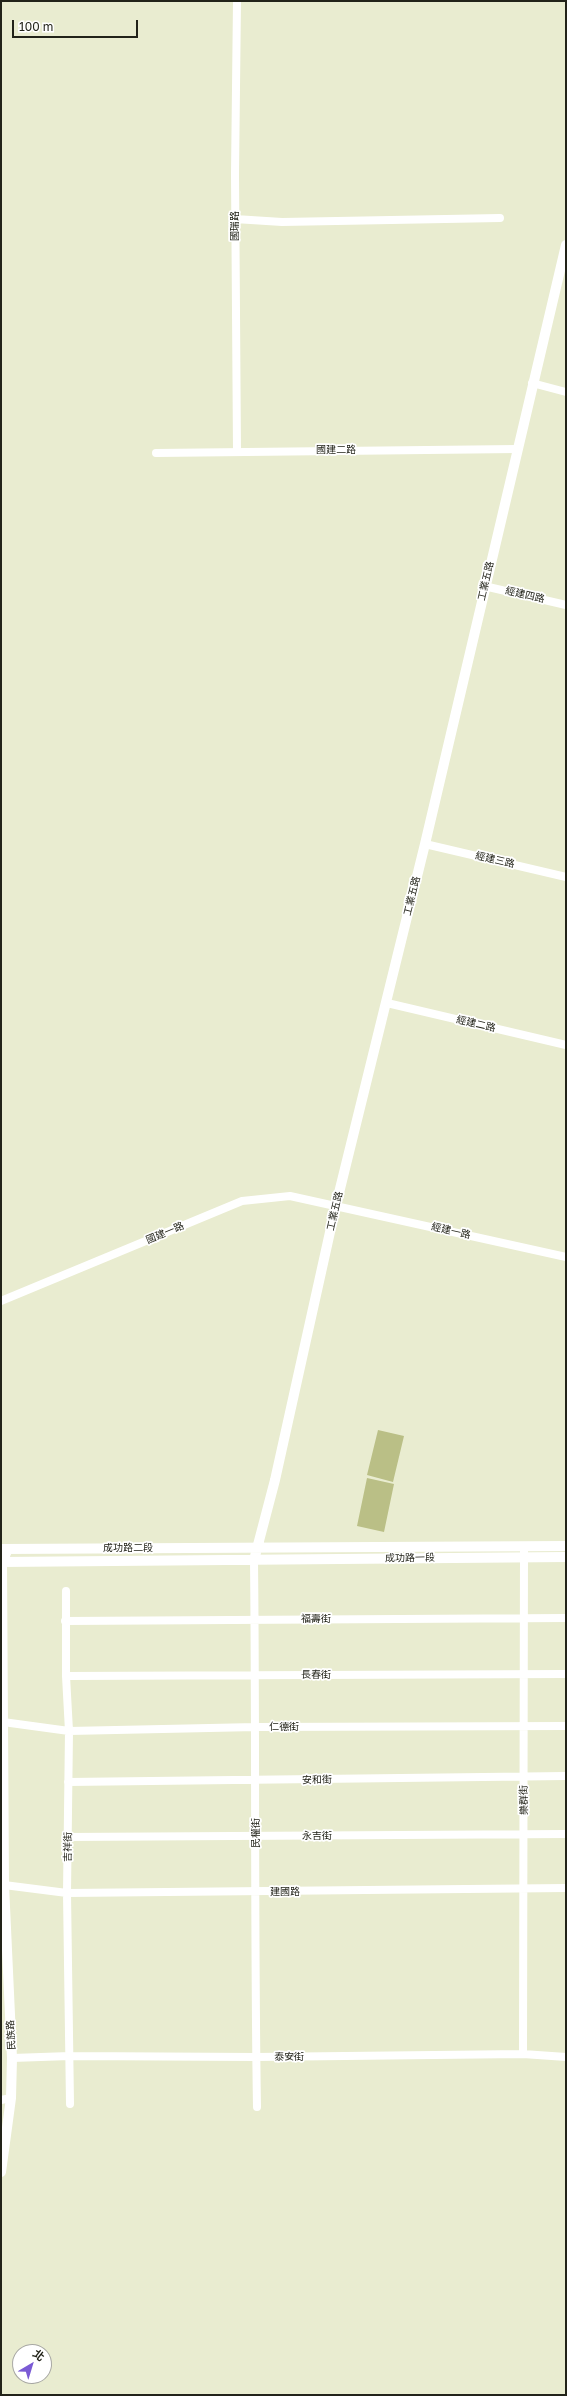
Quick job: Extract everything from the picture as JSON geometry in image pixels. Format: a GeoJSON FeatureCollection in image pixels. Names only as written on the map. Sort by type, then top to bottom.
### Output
{"type":"FeatureCollection","features":[{"type":"Feature","properties":{"kind":"street","name":"國瑞路"},"geometry":{"type":"LineString","coordinates":[[237,1],[235,219],[237,451]]}},
{"type":"Feature","properties":{"kind":"street"},"geometry":{"type":"LineString","coordinates":[[235,219],[282,222],[500,218]]}},
{"type":"Feature","properties":{"kind":"street","name":"工業五路"},"geometry":{"type":"LineString","coordinates":[[254,1560],[256,1547],[275,1480],[336,1205],[425,844],[484,586],[566,245]]}},
{"type":"Feature","properties":{"kind":"street"},"geometry":{"type":"LineString","coordinates":[[532,383],[566,392]]}},
{"type":"Feature","properties":{"kind":"street","name":"國建二路"},"geometry":{"type":"LineString","coordinates":[[156,453],[517,449]]}},
{"type":"Feature","properties":{"kind":"street","name":"經建四路"},"geometry":{"type":"LineString","coordinates":[[484,586],[566,605]]}},
{"type":"Feature","properties":{"kind":"street","name":"經建三路"},"geometry":{"type":"LineString","coordinates":[[425,844],[566,877]]}},
{"type":"Feature","properties":{"kind":"street","name":"經建二路"},"geometry":{"type":"LineString","coordinates":[[387,1002],[566,1045]]}},
{"type":"Feature","properties":{"kind":"street","name":"國建一路"},"geometry":{"type":"LineString","coordinates":[[1,1301],[242,1201],[290,1196],[336,1205]]}},
{"type":"Feature","properties":{"kind":"street","name":"經建一路"},"geometry":{"type":"LineString","coordinates":[[336,1205],[566,1257]]}},
{"type":"Feature","properties":{"kind":"street","name":"樂群街"},"geometry":{"type":"LineString","coordinates":[[523,2054],[524,1546]]}},
{"type":"Feature","properties":{"kind":"street","name":"成功路一段"},"geometry":{"type":"LineString","coordinates":[[256,1547],[566,1546]]}},
{"type":"Feature","properties":{"kind":"street","name":"成功路二段"},"geometry":{"type":"LineString","coordinates":[[5,1549],[256,1547]]}},
{"type":"Feature","properties":{"kind":"street"},"geometry":{"type":"LineString","coordinates":[[2,1562],[5,1549]]}},
{"type":"Feature","properties":{"kind":"street","name":"成功路一段"},"geometry":{"type":"LineString","coordinates":[[254,1560],[566,1557]]}},
{"type":"Feature","properties":{"kind":"street","name":"成功路二段"},"geometry":{"type":"LineString","coordinates":[[2,1562],[254,1560]]}},
{"type":"Feature","properties":{"kind":"street","name":"民權街"},"geometry":{"type":"LineString","coordinates":[[254,1560],[256,1675],[255,1892],[257,2107]]}},
{"type":"Feature","properties":{"kind":"street","name":"民族路"},"geometry":{"type":"LineString","coordinates":[[1,2172],[11,2098],[12,2058],[4,1885],[2,1562]]}},
{"type":"Feature","properties":{"kind":"street","name":"吉祥街"},"geometry":{"type":"LineString","coordinates":[[66,1591],[66,1676],[69,1731],[67,1893],[70,2104]]}},
{"type":"Feature","properties":{"kind":"street","name":"福壽街"},"geometry":{"type":"LineString","coordinates":[[65,1621],[566,1618]]}},
{"type":"Feature","properties":{"kind":"street","name":"長春街"},"geometry":{"type":"LineString","coordinates":[[66,1676],[566,1674]]}},
{"type":"Feature","properties":{"kind":"street","name":"仁德街"},"geometry":{"type":"LineString","coordinates":[[3,1722],[69,1731],[256,1727],[566,1726]]}},
{"type":"Feature","properties":{"kind":"street","name":"安和街"},"geometry":{"type":"LineString","coordinates":[[68,1782],[255,1781],[566,1776]]}},
{"type":"Feature","properties":{"kind":"street","name":"永吉街"},"geometry":{"type":"LineString","coordinates":[[68,1836],[566,1834]]}},
{"type":"Feature","properties":{"kind":"street","name":"建國路"},"geometry":{"type":"LineString","coordinates":[[4,1885],[67,1893],[566,1888]]}},
{"type":"Feature","properties":{"kind":"street","name":"泰安街"},"geometry":{"type":"LineString","coordinates":[[12,2058],[70,2056],[256,2057],[523,2054],[566,2057]]}},
{"type":"Feature","properties":{"kind":"street"},"geometry":{"type":"LineString","coordinates":[[1,2100],[11,2098]]}},
{"type":"Feature","properties":{"kind":"green space"},"geometry":{"type":"Polygon","coordinates":[[[378,1430],[404,1436],[393,1482],[367,1475],[378,1430]]]}},
{"type":"Feature","properties":{"kind":"green space"},"geometry":{"type":"Polygon","coordinates":[[[367,1478],[394,1484],[384,1532],[357,1526],[367,1478]]]}}]}
